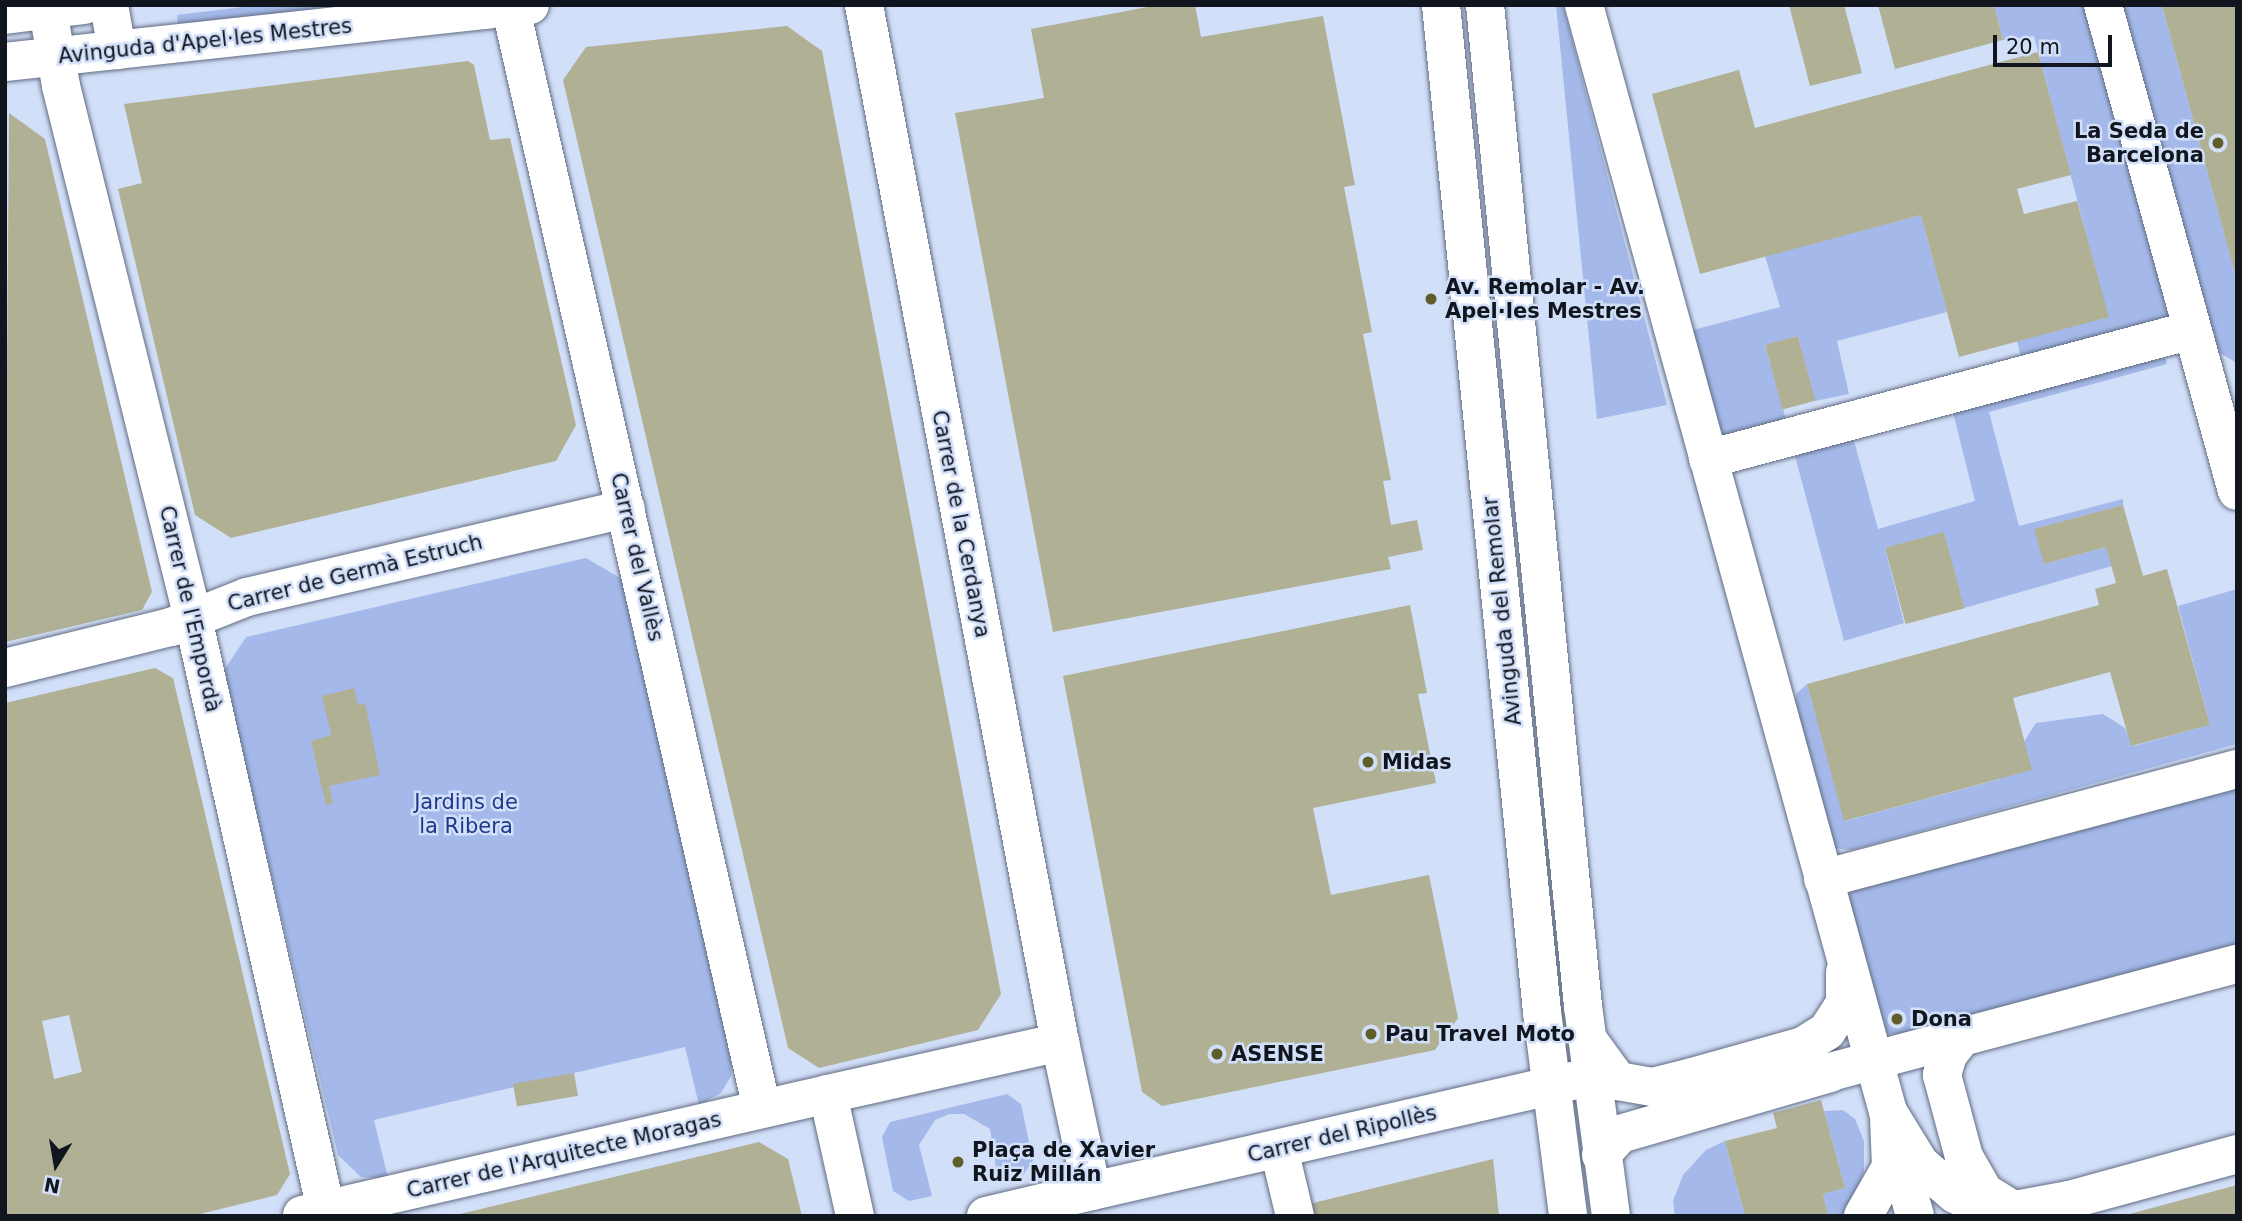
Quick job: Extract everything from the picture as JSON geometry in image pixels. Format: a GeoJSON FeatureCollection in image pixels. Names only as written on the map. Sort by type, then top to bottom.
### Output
{"type":"FeatureCollection","features":[{"type":"Feature","properties":{"kind":"street"},"geometry":{"type":"LineString","coordinates":[[109,5],[117,50]]}},
{"type":"Feature","properties":{"kind":"street","name":"Carrer de la Cerdanya"},"geometry":{"type":"LineString","coordinates":[[864,5],[1060,1042]]}},
{"type":"Feature","properties":{"kind":"street","name":"Avinguda del Remolar"},"geometry":{"type":"LineString","coordinates":[[1441,5],[1550,1086],[1568,1216]]}},
{"type":"Feature","properties":{"kind":"street","name":"Avinguda del Remolar"},"geometry":{"type":"LineString","coordinates":[[1485,5],[1591,1077],[1611,1216]]}},
{"type":"Feature","properties":{"kind":"street"},"geometry":{"type":"LineString","coordinates":[[1584,5],[1915,1216]]}},
{"type":"Feature","properties":{"kind":"street"},"geometry":{"type":"LineString","coordinates":[[2103,5],[2237,491]]}},
{"type":"Feature","properties":{"kind":"street","name":"Avinguda d'Apel·les Mestres"},"geometry":{"type":"LineString","coordinates":[[5,62],[517,6]]}},
{"type":"Feature","properties":{"kind":"street","name":"Carrer del Vallès"},"geometry":{"type":"LineString","coordinates":[[517,6],[626,509],[762,1109]]}},
{"type":"Feature","properties":{"kind":"street"},"geometry":{"type":"LineString","coordinates":[[5,15],[66,8]]}},
{"type":"Feature","properties":{"kind":"street","name":"Carrer de l'Empordà"},"geometry":{"type":"LineString","coordinates":[[66,8],[55,57],[193,618],[313,1213]]}},
{"type":"Feature","properties":{"kind":"street"},"geometry":{"type":"LineString","coordinates":[[1708,459],[2192,330]]}},
{"type":"Feature","properties":{"kind":"street","name":"Carrer de Germà Estruch"},"geometry":{"type":"LineString","coordinates":[[5,668],[193,618],[247,597],[626,509]]}},
{"type":"Feature","properties":{"kind":"street"},"geometry":{"type":"LineString","coordinates":[[1823,879],[2237,769]]}},
{"type":"Feature","properties":{"kind":"street"},"geometry":{"type":"LineString","coordinates":[[1587,1038],[1618,1082],[1653,1087],[1803,1046],[1827,1031],[1845,1003],[1845,960]]}},
{"type":"Feature","properties":{"kind":"street"},"geometry":{"type":"LineString","coordinates":[[1601,1155],[1620,1134],[1873,1057],[2237,964]]}},
{"type":"Feature","properties":{"kind":"street"},"geometry":{"type":"LineString","coordinates":[[1965,1033],[1948,1055],[1942,1075],[1964,1157],[1984,1192],[2007,1213]]}},
{"type":"Feature","properties":{"kind":"street"},"geometry":{"type":"LineString","coordinates":[[855,1216],[828,1094],[1060,1042],[1092,1191],[986,1216]]}},
{"type":"Feature","properties":{"kind":"street"},"geometry":{"type":"LineString","coordinates":[[1804,1079],[1835,1072],[1854,1076],[1877,1090],[1891,1126],[1920,1164],[1955,1194],[1983,1208],[2007,1213],[2237,1154]]}},
{"type":"Feature","properties":{"kind":"street","name":"Carrer del Ripollès"},"geometry":{"type":"LineString","coordinates":[[1092,1191],[1591,1077]]}},
{"type":"Feature","properties":{"kind":"street","name":"Carrer de l'Arquitecte Moragas"},"geometry":{"type":"LineString","coordinates":[[313,1213],[828,1094]]}},
{"type":"Feature","properties":{"kind":"street"},"geometry":{"type":"LineString","coordinates":[[1871,1211],[1891,1167],[1891,1126]]}},
{"type":"Feature","properties":{"kind":"street"},"geometry":{"type":"LineString","coordinates":[[1279,1149],[1295,1216]]}},
{"type":"Feature","properties":{"kind":"green space"},"geometry":{"type":"Polygon","coordinates":[[[261,5],[359,5],[178,26],[177,15],[261,5]]]}},
{"type":"Feature","properties":{"kind":"green space"},"geometry":{"type":"Polygon","coordinates":[[[1556,5],[1563,5],[1667,405],[1597,419],[1556,5]]]}},
{"type":"Feature","properties":{"kind":"green space"},"geometry":{"type":"Polygon","coordinates":[[[1994,5],[2085,5],[2175,317],[2021,356],[2017,341],[2108,317],[2034,36],[2003,40],[1994,5]]]}},
{"type":"Feature","properties":{"kind":"green space"},"geometry":{"type":"Polygon","coordinates":[[[2119,5],[2162,5],[2237,280],[2237,363],[2213,349],[2119,5]]]}},
{"type":"Feature","properties":{"kind":"green space"},"geometry":{"type":"Polygon","coordinates":[[[1921,215],[1947,312],[1837,341],[1849,394],[1815,401],[1798,336],[1765,345],[1788,427],[1728,444],[1714,432],[1689,331],[1780,307],[1765,256],[1921,215]]]}},
{"type":"Feature","properties":{"kind":"green space"},"geometry":{"type":"Polygon","coordinates":[[[2163,351],[2167,364],[1989,412],[2019,526],[2123,499],[2123,505],[2035,529],[2044,564],[2106,547],[2112,566],[1964,608],[1944,533],[1885,548],[1904,623],[1844,641],[1794,452],[1853,437],[1878,529],[1975,501],[1952,408],[2163,351]]]}},
{"type":"Feature","properties":{"kind":"green space","name":"Jardins de la Ribera"},"geometry":{"type":"Polygon","coordinates":[[[586,558],[622,579],[732,1056],[731,1076],[721,1093],[699,1105],[685,1047],[374,1120],[388,1178],[361,1177],[338,1155],[223,672],[246,637],[586,558]]]}},
{"type":"Feature","properties":{"kind":"green space"},"geometry":{"type":"Polygon","coordinates":[[[2237,589],[2237,744],[1852,850],[1830,848],[1793,707],[1797,693],[1807,684],[1845,821],[2000,779],[2036,723],[2103,714],[2125,728],[2133,746],[2210,725],[2178,606],[2237,589]]]}},
{"type":"Feature","properties":{"kind":"green space"},"geometry":{"type":"Polygon","coordinates":[[[2237,788],[2237,947],[1895,1035],[1885,1032],[1847,899],[1853,888],[2237,788]]]}},
{"type":"Feature","properties":{"kind":"green space"},"geometry":{"type":"Polygon","coordinates":[[[1007,1094],[1021,1104],[1033,1161],[1023,1175],[998,1181],[990,1129],[964,1114],[949,1114],[935,1120],[919,1145],[932,1196],[909,1201],[893,1191],[882,1137],[890,1122],[1007,1094]]]}},
{"type":"Feature","properties":{"kind":"green space"},"geometry":{"type":"Polygon","coordinates":[[[1843,1110],[1855,1119],[1864,1141],[1864,1171],[1853,1203],[1841,1216],[1828,1216],[1823,1194],[1845,1188],[1824,1111],[1843,1110]]]}},
{"type":"Feature","properties":{"kind":"green space"},"geometry":{"type":"Polygon","coordinates":[[[1725,1141],[1745,1216],[1675,1216],[1673,1201],[1683,1175],[1706,1150],[1725,1141]]]}},
{"type":"Feature","properties":{"kind":"building"},"geometry":{"type":"Polygon","coordinates":[[[1158,5],[1195,5],[1201,37],[1323,16],[1355,185],[1344,187],[1372,332],[1363,334],[1391,480],[1383,481],[1391,525],[1417,520],[1423,550],[1388,557],[1391,569],[1053,632],[955,113],[1044,98],[1031,29],[1158,5]]]}},
{"type":"Feature","properties":{"kind":"building"},"geometry":{"type":"Polygon","coordinates":[[[1789,5],[1844,5],[1862,73],[1810,86],[1789,5]]]}},
{"type":"Feature","properties":{"kind":"building"},"geometry":{"type":"Polygon","coordinates":[[[1878,5],[1994,5],[2003,40],[1895,69],[1878,5]]]}},
{"type":"Feature","properties":{"kind":"building","name":"La Seda de Barcelona"},"geometry":{"type":"Polygon","coordinates":[[[2162,5],[2237,5],[2237,277],[2236,277],[2162,5]]]}},
{"type":"Feature","properties":{"kind":"building"},"geometry":{"type":"Polygon","coordinates":[[[787,26],[822,51],[1001,994],[978,1030],[819,1068],[788,1048],[563,80],[586,47],[787,26]]]}},
{"type":"Feature","properties":{"kind":"building"},"geometry":{"type":"Polygon","coordinates":[[[2038,52],[2071,175],[2017,189],[2024,214],[2077,201],[2109,317],[1959,357],[1921,215],[1700,274],[1652,94],[1739,70],[1755,128],[2038,52]]]}},
{"type":"Feature","properties":{"kind":"building"},"geometry":{"type":"Polygon","coordinates":[[[468,61],[474,65],[490,140],[510,138],[576,425],[556,461],[231,538],[195,515],[118,189],[142,183],[124,104],[468,61]]]}},
{"type":"Feature","properties":{"kind":"building"},"geometry":{"type":"Polygon","coordinates":[[[9,113],[45,139],[152,592],[142,610],[5,642],[9,113]]]}},
{"type":"Feature","properties":{"kind":"building"},"geometry":{"type":"Polygon","coordinates":[[[1798,336],[1815,401],[1782,410],[1765,345],[1798,336]]]}},
{"type":"Feature","properties":{"kind":"building"},"geometry":{"type":"Polygon","coordinates":[[[2123,505],[2143,576],[2167,569],[2210,725],[2131,746],[2110,672],[2013,698],[2032,770],[1844,821],[1807,684],[2099,605],[2095,589],[2116,583],[2106,547],[2044,564],[2034,529],[2123,505]]]}},
{"type":"Feature","properties":{"kind":"building"},"geometry":{"type":"Polygon","coordinates":[[[1944,532],[1964,608],[1906,624],[1885,548],[1944,532]]]}},
{"type":"Feature","properties":{"kind":"building"},"geometry":{"type":"Polygon","coordinates":[[[1410,605],[1427,693],[1418,694],[1436,783],[1313,808],[1331,895],[1429,875],[1458,1018],[1435,1050],[1162,1106],[1142,1092],[1063,676],[1410,605]]]}},
{"type":"Feature","properties":{"kind":"building"},"geometry":{"type":"Polygon","coordinates":[[[155,668],[173,678],[290,1174],[277,1195],[192,1216],[5,1216],[5,703],[155,668]],[[69,1015],[42,1021],[54,1079],[82,1072],[69,1015]]]}},
{"type":"Feature","properties":{"kind":"building"},"geometry":{"type":"Polygon","coordinates":[[[354,688],[358,705],[365,703],[380,775],[329,786],[333,804],[326,805],[311,741],[331,735],[322,696],[354,688]]]}},
{"type":"Feature","properties":{"kind":"building"},"geometry":{"type":"Polygon","coordinates":[[[574,1073],[578,1096],[517,1106],[513,1084],[574,1073]]]}},
{"type":"Feature","properties":{"kind":"building"},"geometry":{"type":"Polygon","coordinates":[[[1821,1100],[1845,1188],[1823,1194],[1828,1216],[1745,1216],[1725,1141],[1777,1128],[1773,1113],[1821,1100]]]}},
{"type":"Feature","properties":{"kind":"building"},"geometry":{"type":"Polygon","coordinates":[[[759,1142],[788,1159],[802,1216],[452,1216],[759,1142]]]}},
{"type":"Feature","properties":{"kind":"building"},"geometry":{"type":"Polygon","coordinates":[[[1493,1159],[1499,1216],[1311,1216],[1309,1204],[1493,1159]]]}},
{"type":"Feature","properties":{"kind":"building"},"geometry":{"type":"Polygon","coordinates":[[[2237,1185],[2237,1216],[2126,1216],[2126,1215],[2237,1185]]]}},
{"type":"Feature","properties":{"kind":"place","name":"La Seda de Barcelona"},"geometry":{"type":"Point","coordinates":[2218,143]}},
{"type":"Feature","properties":{"kind":"place","name":"Av. Remolar - Av. Apel·les Mestres"},"geometry":{"type":"Point","coordinates":[1431,299]}},
{"type":"Feature","properties":{"kind":"place","name":"Midas"},"geometry":{"type":"Point","coordinates":[1368,762]}},
{"type":"Feature","properties":{"kind":"place","name":"Dona"},"geometry":{"type":"Point","coordinates":[1897,1019]}},
{"type":"Feature","properties":{"kind":"place","name":"Pau Travel Moto"},"geometry":{"type":"Point","coordinates":[1371,1034]}},
{"type":"Feature","properties":{"kind":"place","name":"ASENSE"},"geometry":{"type":"Point","coordinates":[1217,1054]}},
{"type":"Feature","properties":{"kind":"place","name":"Plaça de Xavier Ruiz Millán"},"geometry":{"type":"Point","coordinates":[958,1162]}}]}
